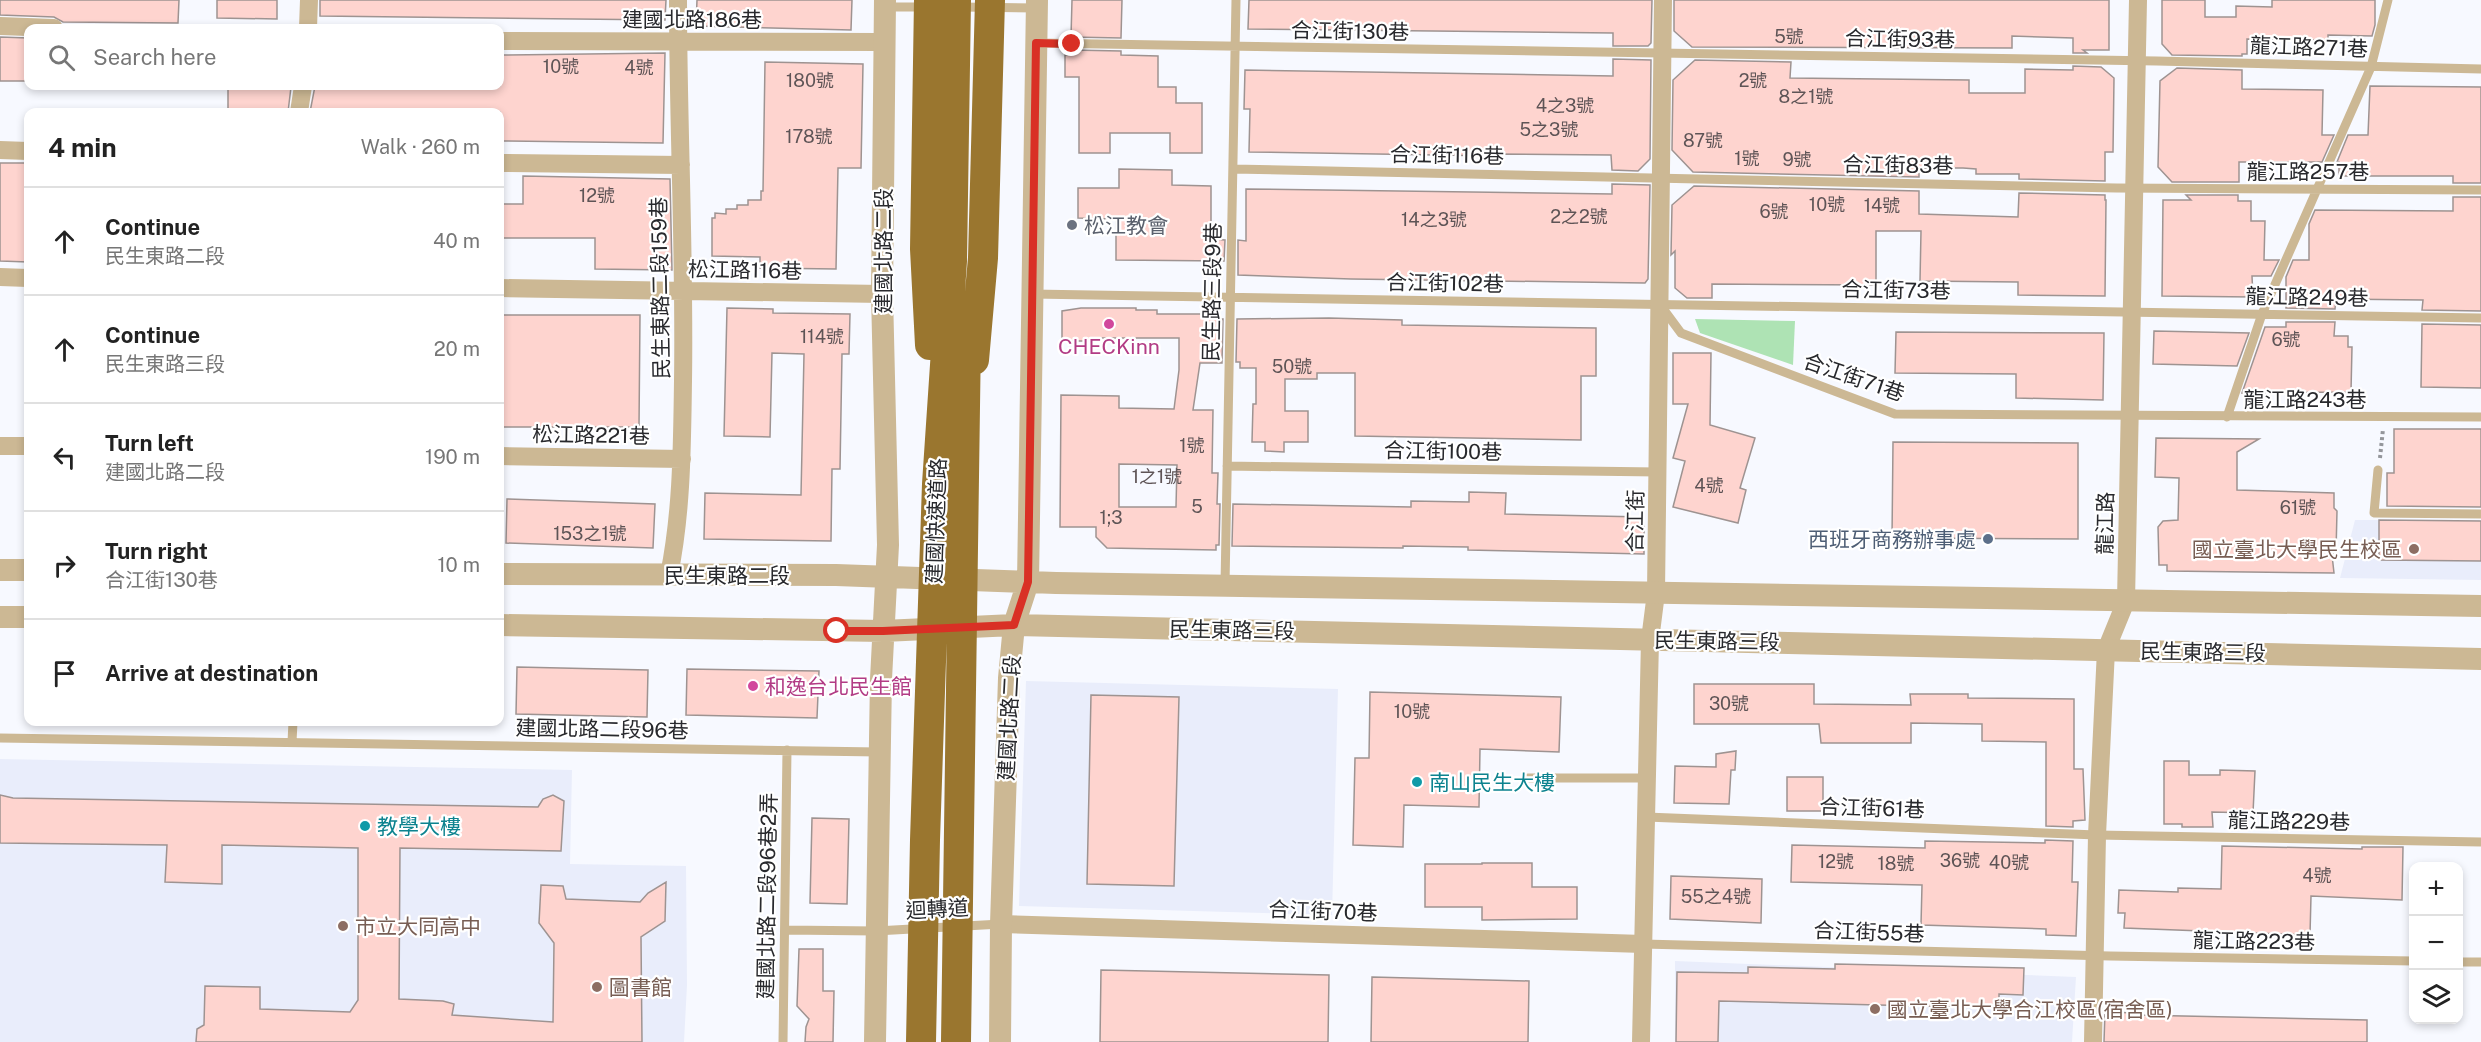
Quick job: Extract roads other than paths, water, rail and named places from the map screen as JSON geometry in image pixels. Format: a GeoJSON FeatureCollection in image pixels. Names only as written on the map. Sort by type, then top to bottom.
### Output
{"type":"FeatureCollection","features":[{"type":"Feature","properties":{"kind":"highway"},"geometry":{"type":"LineString","coordinates":[[929,0],[925,249],[950,483]]}},
{"type":"Feature","properties":{"kind":"highway","name":"建國快速道路"},"geometry":{"type":"LineString","coordinates":[[956,0],[950,483],[956,1042]]}},
{"type":"Feature","properties":{"kind":"highway","name":"建國快速道路"},"geometry":{"type":"LineString","coordinates":[[921,1042],[925,840],[950,483],[973,0]]}},
{"type":"Feature","properties":{"kind":"highway"},"geometry":{"type":"LineString","coordinates":[[950,483],[982,258],[990,0]]}},
{"type":"Feature","properties":{"kind":"street"},"geometry":{"type":"LineString","coordinates":[[308,24],[309,0]]}},
{"type":"Feature","properties":{"kind":"street","name":"民生東路二段159巷"},"geometry":{"type":"LineString","coordinates":[[669,575],[675,548],[682,459],[685,291],[678,0]]}},
{"type":"Feature","properties":{"kind":"street","name":"合江街"},"geometry":{"type":"LineString","coordinates":[[1641,1042],[1650,640],[1656,592],[1663,0]]}},
{"type":"Feature","properties":{"kind":"street","name":"龍江路"},"geometry":{"type":"LineString","coordinates":[[2093,1042],[2097,836],[2106,650],[2126,601],[2138,0]]}},
{"type":"Feature","properties":{"kind":"street","name":"建國北路二段"},"geometry":{"type":"LineString","coordinates":[[875,1042],[883,631],[888,545],[882,294],[885,4]]}},
{"type":"Feature","properties":{"kind":"street","name":"建國北路二段"},"geometry":{"type":"LineString","coordinates":[[1000,1042],[1001,924],[1009,678],[1014,625],[1028,582],[1037,4]]}},
{"type":"Feature","properties":{"kind":"street"},"geometry":{"type":"LineString","coordinates":[[0,26],[24,27]]}},
{"type":"Feature","properties":{"kind":"street","name":"建國北路186巷"},"geometry":{"type":"LineString","coordinates":[[504,41],[884,42]]}},
{"type":"Feature","properties":{"kind":"street"},"geometry":{"type":"LineString","coordinates":[[300,108],[302,90]]}},
{"type":"Feature","properties":{"kind":"street"},"geometry":{"type":"LineString","coordinates":[[0,150],[24,152]]}},
{"type":"Feature","properties":{"kind":"street"},"geometry":{"type":"LineString","coordinates":[[504,163],[681,165]]}},
{"type":"Feature","properties":{"kind":"street"},"geometry":{"type":"LineString","coordinates":[[0,277],[24,278]]}},
{"type":"Feature","properties":{"kind":"street","name":"松江路116巷"},"geometry":{"type":"LineString","coordinates":[[504,288],[882,294]]}},
{"type":"Feature","properties":{"kind":"street"},"geometry":{"type":"LineString","coordinates":[[0,446],[24,446]]}},
{"type":"Feature","properties":{"kind":"street","name":"松江路221巷"},"geometry":{"type":"LineString","coordinates":[[504,456],[682,459]]}},
{"type":"Feature","properties":{"kind":"street"},"geometry":{"type":"LineString","coordinates":[[0,570],[24,570]]}},
{"type":"Feature","properties":{"kind":"street","name":"民生東路二段"},"geometry":{"type":"LineString","coordinates":[[504,574],[836,575],[1028,582]]}},
{"type":"Feature","properties":{"kind":"street"},"geometry":{"type":"LineString","coordinates":[[1028,582],[2481,606]]}},
{"type":"Feature","properties":{"kind":"street"},"geometry":{"type":"LineString","coordinates":[[0,617],[24,617]]}},
{"type":"Feature","properties":{"kind":"street"},"geometry":{"type":"LineString","coordinates":[[504,625],[883,631]]}},
{"type":"Feature","properties":{"kind":"street","name":"民生東路三段"},"geometry":{"type":"LineString","coordinates":[[883,631],[1014,625],[2481,659]]}},
{"type":"Feature","properties":{"kind":"street","name":"合江街70巷"},"geometry":{"type":"LineString","coordinates":[[1001,924],[1643,944]]}},
{"type":"Feature","properties":{"kind":"lane","name":"民生路三段9巷"},"geometry":{"type":"LineString","coordinates":[[1225,585],[1236,0]]}},
{"type":"Feature","properties":{"kind":"lane"},"geometry":{"type":"LineString","coordinates":[[2227,417],[2262,314],[2371,67],[2388,0]]}},
{"type":"Feature","properties":{"kind":"lane"},"geometry":{"type":"LineString","coordinates":[[885,4],[1037,4]]}},
{"type":"Feature","properties":{"kind":"lane","name":"合江街130巷"},"geometry":{"type":"LineString","coordinates":[[1036,43],[1663,54]]}},
{"type":"Feature","properties":{"kind":"lane","name":"合江街93巷"},"geometry":{"type":"LineString","coordinates":[[1663,54],[2137,60]]}},
{"type":"Feature","properties":{"kind":"lane","name":"龍江路271巷"},"geometry":{"type":"LineString","coordinates":[[2137,60],[2481,69]]}},
{"type":"Feature","properties":{"kind":"lane","name":"合江街116巷"},"geometry":{"type":"LineString","coordinates":[[1233,169],[1661,178]]}},
{"type":"Feature","properties":{"kind":"lane","name":"合江街83巷"},"geometry":{"type":"LineString","coordinates":[[1661,178],[2134,188]]}},
{"type":"Feature","properties":{"kind":"lane","name":"龍江路257巷"},"geometry":{"type":"LineString","coordinates":[[2134,188],[2481,190]]}},
{"type":"Feature","properties":{"kind":"lane","name":"合江街102巷"},"geometry":{"type":"LineString","coordinates":[[1032,294],[1659,304]]}},
{"type":"Feature","properties":{"kind":"lane","name":"合江街73巷"},"geometry":{"type":"LineString","coordinates":[[1659,304],[2132,312]]}},
{"type":"Feature","properties":{"kind":"lane","name":"合江街71巷"},"geometry":{"type":"LineString","coordinates":[[1659,304],[1681,333],[1894,414],[2130,416]]}},
{"type":"Feature","properties":{"kind":"lane","name":"龍江路249巷"},"geometry":{"type":"LineString","coordinates":[[2132,312],[2481,318]]}},
{"type":"Feature","properties":{"kind":"lane","name":"龍江路243巷"},"geometry":{"type":"LineString","coordinates":[[2130,416],[2481,417]]}},
{"type":"Feature","properties":{"kind":"lane","name":"合江街100巷"},"geometry":{"type":"LineString","coordinates":[[1227,466],[1658,472]]}},
{"type":"Feature","properties":{"kind":"lane"},"geometry":{"type":"LineString","coordinates":[[2378,470],[2374,513],[2481,514]]}},
{"type":"Feature","properties":{"kind":"lane"},"geometry":{"type":"LineString","coordinates":[[292,742],[293,726]]}},
{"type":"Feature","properties":{"kind":"lane","name":"建國北路二段96巷"},"geometry":{"type":"LineString","coordinates":[[0,738],[880,752]]}},
{"type":"Feature","properties":{"kind":"lane","name":"建國北路二段96巷2弄"},"geometry":{"type":"LineString","coordinates":[[783,1042],[787,750]]}},
{"type":"Feature","properties":{"kind":"lane"},"geometry":{"type":"LineString","coordinates":[[1528,778],[1647,778]]}},
{"type":"Feature","properties":{"kind":"lane","name":"合江街61巷"},"geometry":{"type":"LineString","coordinates":[[1646,817],[2097,836]]}},
{"type":"Feature","properties":{"kind":"lane","name":"龍江路229巷"},"geometry":{"type":"LineString","coordinates":[[2097,836],[2481,842]]}},
{"type":"Feature","properties":{"kind":"lane","name":"迴轉道"},"geometry":{"type":"LineString","coordinates":[[785,930],[876,931],[1001,924]]}},
{"type":"Feature","properties":{"kind":"lane","name":"合江街55巷"},"geometry":{"type":"LineString","coordinates":[[1643,944],[2095,956]]}},
{"type":"Feature","properties":{"kind":"lane","name":"龍江路223巷"},"geometry":{"type":"LineString","coordinates":[[2095,956],[2409,961]]}},
{"type":"Feature","properties":{"kind":"lane"},"geometry":{"type":"LineString","coordinates":[[2463,962],[2481,962]]}},
{"type":"Feature","properties":{"kind":"place","name":"松江教會"},"geometry":{"type":"Point","coordinates":[1072,225]}},
{"type":"Feature","properties":{"kind":"place","name":"CHECKinn"},"geometry":{"type":"Point","coordinates":[1109,324]}},
{"type":"Feature","properties":{"kind":"place","name":"西班牙商務辦事處"},"geometry":{"type":"Point","coordinates":[1988,539]}},
{"type":"Feature","properties":{"kind":"place","name":"國立臺北大學民生校區"},"geometry":{"type":"Point","coordinates":[2414,549]}},
{"type":"Feature","properties":{"kind":"place","name":"和逸台北民生館"},"geometry":{"type":"Point","coordinates":[753,686]}},
{"type":"Feature","properties":{"kind":"place","name":"南山民生大樓"},"geometry":{"type":"Point","coordinates":[1417,782]}},
{"type":"Feature","properties":{"kind":"place","name":"教學大樓"},"geometry":{"type":"Point","coordinates":[365,826]}},
{"type":"Feature","properties":{"kind":"place","name":"市立大同高中"},"geometry":{"type":"Point","coordinates":[343,926]}},
{"type":"Feature","properties":{"kind":"place","name":"圖書館"},"geometry":{"type":"Point","coordinates":[597,987]}},
{"type":"Feature","properties":{"kind":"place","name":"國立臺北大學合江校區(宿舍區)"},"geometry":{"type":"Point","coordinates":[1875,1009]}}]}
